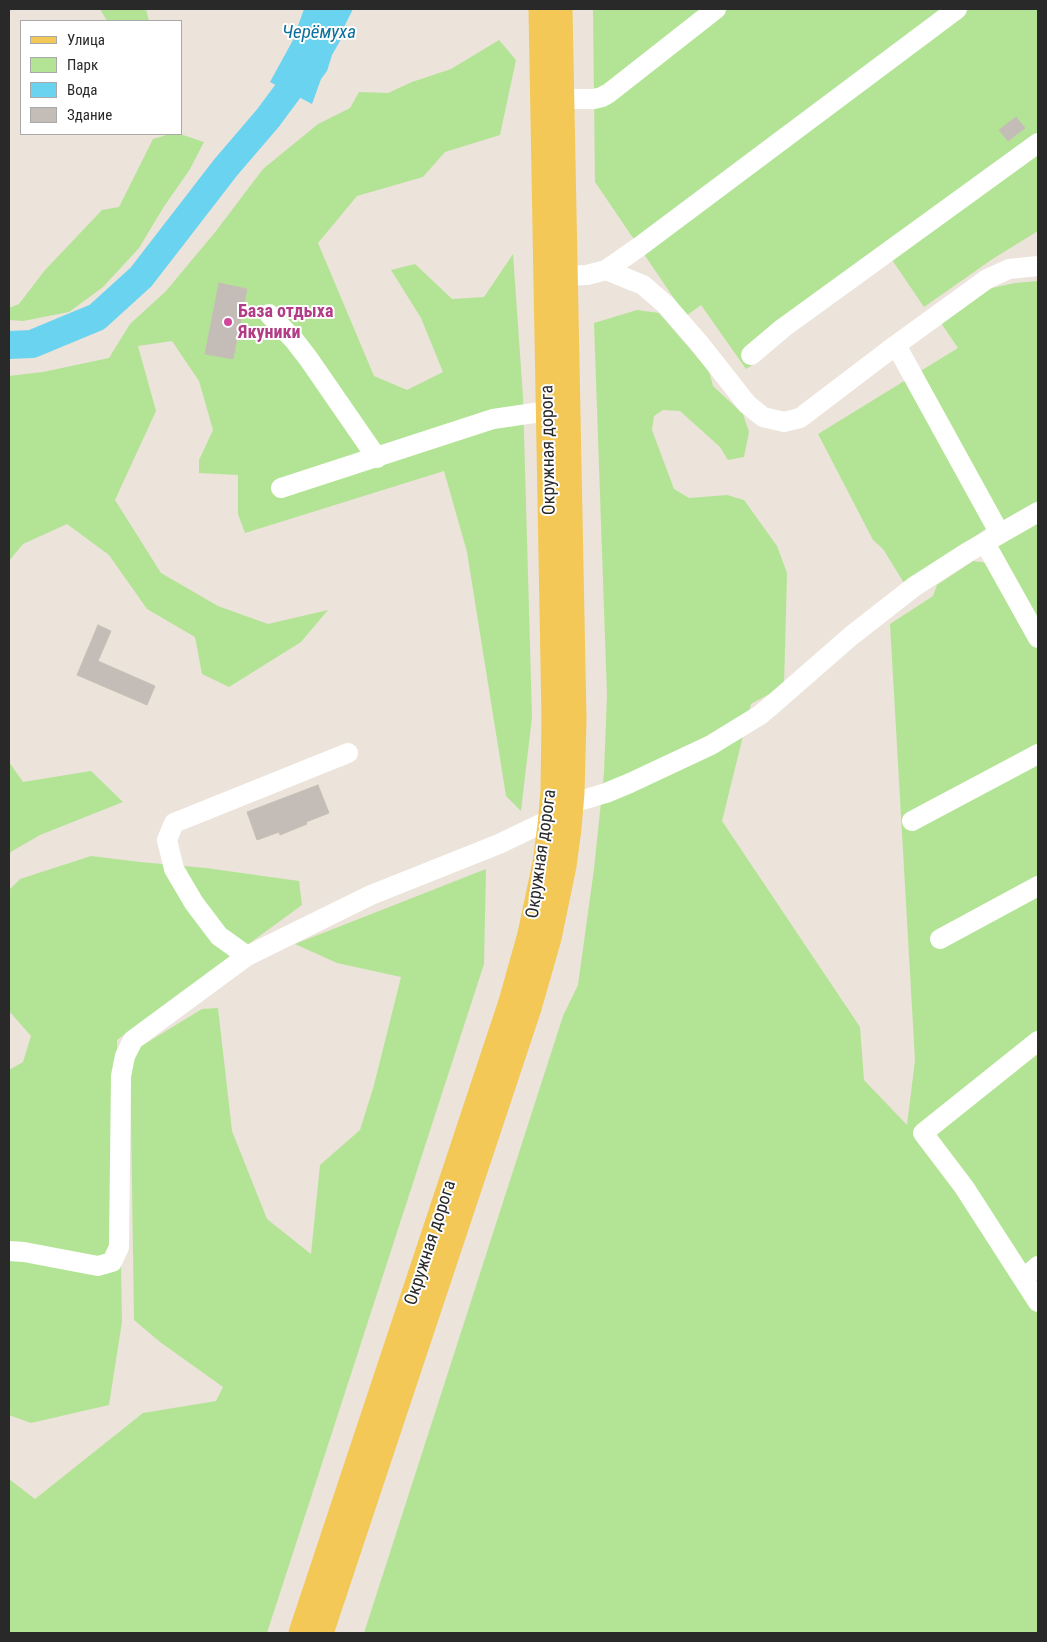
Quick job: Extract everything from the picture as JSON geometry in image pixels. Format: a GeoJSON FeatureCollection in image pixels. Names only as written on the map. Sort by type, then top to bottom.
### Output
{"type":"FeatureCollection","features":[{"type":"Feature","properties":{"kind":"main road","name":"Окружная дорога"},"geometry":{"type":"LineString","coordinates":[[321,1633],[537,983],[559,892],[570,828],[561,812],[554,759],[540,9]]}},
{"type":"Feature","properties":{"kind":"main road","name":"Окружная дорога"},"geometry":{"type":"LineString","coordinates":[[300,1633],[513,994],[523,960],[545,863],[561,812],[574,759],[560,9]]}},
{"type":"Feature","properties":{"kind":"street"},"geometry":{"type":"LineString","coordinates":[[561,99],[594,99],[609,93],[716,9]]}},
{"type":"Feature","properties":{"kind":"street"},"geometry":{"type":"LineString","coordinates":[[564,276],[587,275],[606,270],[957,9]]}},
{"type":"Feature","properties":{"kind":"street"},"geometry":{"type":"LineString","coordinates":[[751,355],[783,328],[1038,143]]}},
{"type":"Feature","properties":{"kind":"street"},"geometry":{"type":"LineString","coordinates":[[606,270],[643,285],[666,305],[747,404],[763,417],[784,422],[800,418],[987,279],[1009,269],[1038,266]]}},
{"type":"Feature","properties":{"kind":"street"},"geometry":{"type":"LineString","coordinates":[[269,314],[308,358],[377,458]]}},
{"type":"Feature","properties":{"kind":"street"},"geometry":{"type":"LineString","coordinates":[[896,345],[992,538],[1038,638]]}},
{"type":"Feature","properties":{"kind":"street"},"geometry":{"type":"LineString","coordinates":[[281,488],[493,419],[548,411]]}},
{"type":"Feature","properties":{"kind":"street"},"geometry":{"type":"LineString","coordinates":[[9,1251],[24,1252],[98,1266],[112,1262],[119,1247],[121,1076],[125,1056],[133,1040],[247,956],[371,895],[499,844],[579,801],[630,783],[711,745],[760,715],[895,600],[992,538],[1038,512]]}},
{"type":"Feature","properties":{"kind":"street"},"geometry":{"type":"LineString","coordinates":[[247,956],[219,936],[194,903],[174,869],[166,840],[174,823],[348,753]]}},
{"type":"Feature","properties":{"kind":"street"},"geometry":{"type":"LineString","coordinates":[[912,821],[1038,754]]}},
{"type":"Feature","properties":{"kind":"street"},"geometry":{"type":"LineString","coordinates":[[940,939],[1038,886]]}},
{"type":"Feature","properties":{"kind":"street"},"geometry":{"type":"LineString","coordinates":[[1038,1041],[923,1133],[1031,1273],[1038,1302]]}},
{"type":"Feature","properties":{"kind":"green space"},"geometry":{"type":"Polygon","coordinates":[[[100,9],[146,9],[149,20],[106,20],[100,9]]]}},
{"type":"Feature","properties":{"kind":"green space"},"geometry":{"type":"Polygon","coordinates":[[[593,9],[1038,9],[1038,231],[994,258],[924,307],[892,260],[746,369],[701,305],[686,316],[595,182],[593,9]]]}},
{"type":"Feature","properties":{"kind":"green space"},"geometry":{"type":"Polygon","coordinates":[[[499,40],[516,60],[500,135],[445,152],[423,177],[357,196],[318,243],[374,376],[407,390],[443,372],[421,318],[391,270],[415,264],[452,299],[484,297],[513,254],[523,397],[532,717],[521,811],[506,796],[467,552],[444,471],[245,533],[238,514],[238,475],[199,473],[199,460],[213,430],[199,381],[172,341],[138,346],[156,411],[115,500],[161,573],[218,606],[268,624],[328,610],[301,642],[229,687],[202,674],[195,637],[147,609],[109,555],[67,524],[23,544],[9,561],[9,376],[43,372],[109,358],[130,324],[166,291],[216,231],[263,169],[318,124],[350,108],[359,92],[388,93],[412,82],[451,69],[499,40]]]}},
{"type":"Feature","properties":{"kind":"green space"},"geometry":{"type":"Polygon","coordinates":[[[167,135],[182,135],[204,142],[190,169],[163,208],[139,248],[103,287],[69,312],[23,321],[9,320],[9,308],[19,304],[45,270],[102,210],[119,207],[153,139],[167,135]]]}},
{"type":"Feature","properties":{"kind":"green space"},"geometry":{"type":"Polygon","coordinates":[[[1038,281],[1038,503],[1005,524],[988,527],[948,556],[904,583],[883,549],[873,540],[818,434],[958,348],[941,323],[981,293],[992,288],[1015,283],[1038,281]]]}},
{"type":"Feature","properties":{"kind":"green space"},"geometry":{"type":"Polygon","coordinates":[[[637,310],[659,313],[709,371],[713,386],[743,414],[749,432],[744,457],[728,460],[720,447],[680,411],[663,410],[654,416],[652,430],[674,489],[689,498],[727,495],[744,500],[777,546],[787,573],[784,686],[751,704],[722,821],[860,1027],[864,1080],[907,1125],[915,1060],[890,624],[933,596],[937,585],[973,561],[989,563],[995,548],[1038,521],[1038,1633],[364,1633],[563,1016],[578,985],[594,869],[604,773],[607,695],[594,323],[637,310]]]}},
{"type":"Feature","properties":{"kind":"green space"},"geometry":{"type":"Polygon","coordinates":[[[9,762],[23,782],[91,771],[123,802],[40,835],[9,853],[9,762]]]}},
{"type":"Feature","properties":{"kind":"green space"},"geometry":{"type":"Polygon","coordinates":[[[91,856],[206,868],[299,881],[302,905],[117,1040],[122,1322],[109,1405],[31,1423],[9,1415],[9,1070],[23,1062],[31,1036],[9,1011],[9,890],[20,879],[91,856]]]}},
{"type":"Feature","properties":{"kind":"green space"},"geometry":{"type":"Polygon","coordinates":[[[486,869],[484,964],[267,1633],[9,1633],[9,1479],[35,1499],[143,1413],[216,1401],[223,1387],[160,1342],[134,1320],[130,1053],[202,1009],[218,1008],[232,1131],[267,1219],[311,1254],[320,1165],[360,1130],[374,1085],[401,977],[337,963],[295,944],[486,869]]]}},
{"type":"Feature","properties":{"kind":"water","name":"Черёмуха"},"geometry":{"type":"Polygon","coordinates":[[[304,9],[353,9],[343,29],[344,34],[332,55],[327,71],[321,79],[312,104],[270,82],[293,40],[304,9]]]}},
{"type":"Feature","properties":{"kind":"building"},"geometry":{"type":"Polygon","coordinates":[[[1016,117],[1025,128],[1008,141],[999,130],[1016,117]]]}},
{"type":"Feature","properties":{"kind":"building"},"geometry":{"type":"Polygon","coordinates":[[[219,283],[247,289],[233,359],[205,354],[219,283]]]}},
{"type":"Feature","properties":{"kind":"building"},"geometry":{"type":"Polygon","coordinates":[[[98,625],[111,631],[98,661],[155,686],[147,705],[77,675],[98,625]]]}},
{"type":"Feature","properties":{"kind":"building"},"geometry":{"type":"Polygon","coordinates":[[[318,785],[329,813],[280,835],[279,832],[257,840],[247,812],[318,785]]]}},
{"type":"Feature","properties":{"kind":"waterway","name":"Черёмуха"},"geometry":{"type":"LineString","coordinates":[[9,345],[32,344],[97,317],[141,277],[226,167],[268,118],[288,91],[318,39],[329,9]]}},
{"type":"Feature","properties":{"kind":"place","name":"База отдыха Якуники"},"geometry":{"type":"Point","coordinates":[228,322]}}]}
